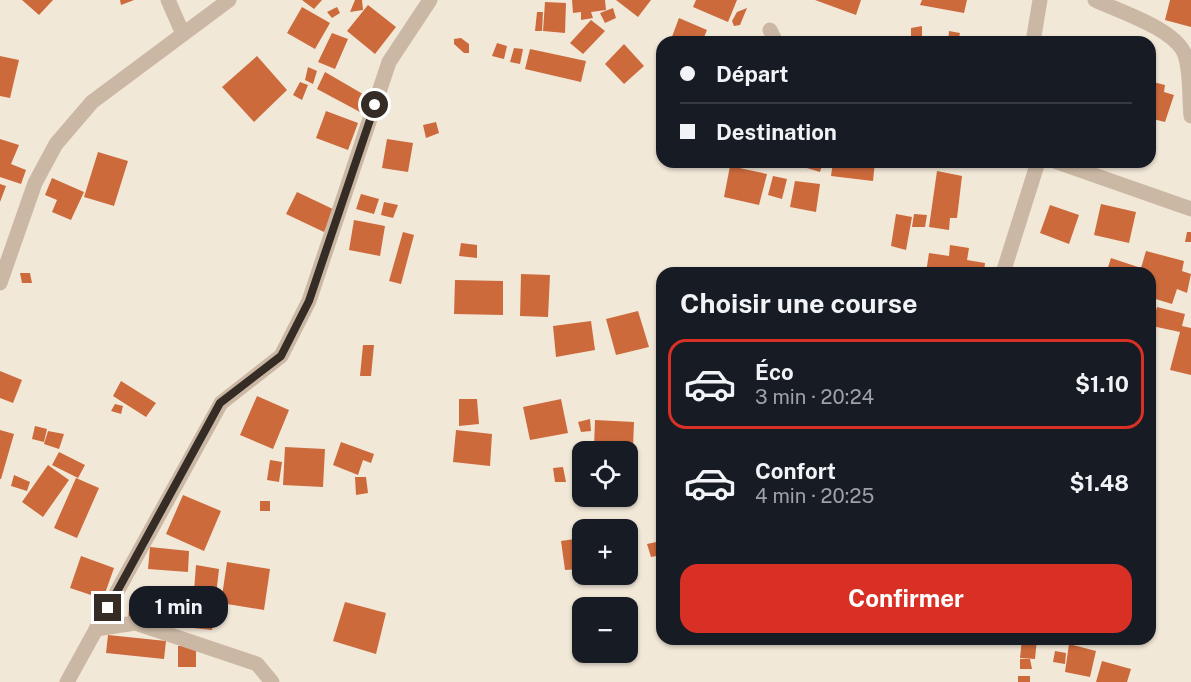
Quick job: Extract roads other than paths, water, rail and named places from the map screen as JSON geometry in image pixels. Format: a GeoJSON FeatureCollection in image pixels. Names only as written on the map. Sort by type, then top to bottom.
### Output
{"type":"FeatureCollection","features":[{"type":"Feature","properties":{"kind":"street"},"geometry":{"type":"LineString","coordinates":[[168,0],[183,34]]}},
{"type":"Feature","properties":{"kind":"street"},"geometry":{"type":"LineString","coordinates":[[0,283],[35,183],[56,144],[92,102],[229,0]]}},
{"type":"Feature","properties":{"kind":"street"},"geometry":{"type":"LineString","coordinates":[[67,682],[220,403],[281,356],[309,301],[389,62],[430,0]]}},
{"type":"Feature","properties":{"kind":"street"},"geometry":{"type":"LineString","coordinates":[[1034,36],[1040,0]]}},
{"type":"Feature","properties":{"kind":"street"},"geometry":{"type":"LineString","coordinates":[[1095,0],[1169,35],[1185,53],[1191,116]]}},
{"type":"Feature","properties":{"kind":"street"},"geometry":{"type":"LineString","coordinates":[[1005,267],[1036,168]]}},
{"type":"Feature","properties":{"kind":"street"},"geometry":{"type":"LineString","coordinates":[[1074,168],[1191,209]]}},
{"type":"Feature","properties":{"kind":"street"},"geometry":{"type":"LineString","coordinates":[[96,629],[135,623],[257,664],[272,682]]}}]}
